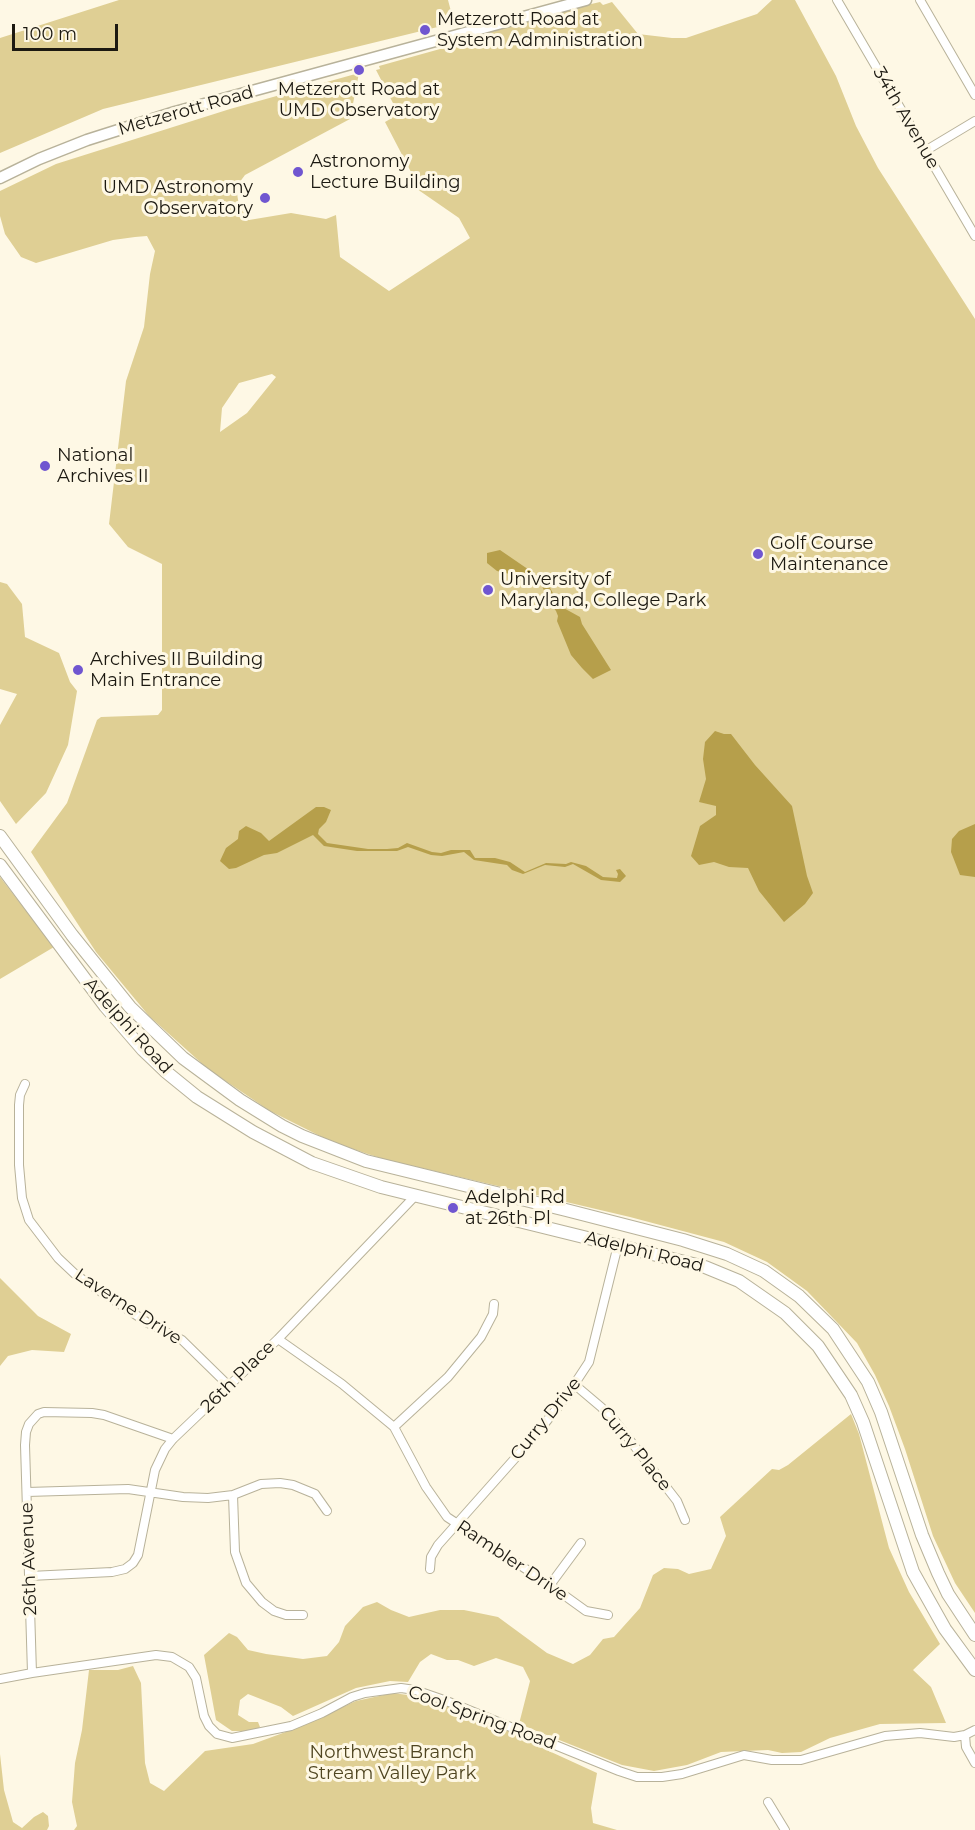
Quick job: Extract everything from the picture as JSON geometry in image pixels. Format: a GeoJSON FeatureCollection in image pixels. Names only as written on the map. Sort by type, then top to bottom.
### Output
{"type":"FeatureCollection","features":[{"type":"Feature","properties":{"kind":"main road","name":"Adelphi Road"},"geometry":{"type":"LineString","coordinates":[[0,836],[72,935],[130,1006],[183,1058],[240,1100],[282,1126],[366,1161],[683,1240],[727,1254],[764,1271],[799,1296],[833,1329],[868,1382],[889,1434],[928,1550],[948,1594],[975,1635]]}},
{"type":"Feature","properties":{"kind":"main road","name":"Adelphi Road"},"geometry":{"type":"LineString","coordinates":[[0,865],[113,1016],[143,1050],[180,1083],[220,1113],[270,1142],[312,1163],[381,1187],[705,1267],[739,1281],[779,1308],[818,1346],[836,1370],[858,1408],[898,1532],[923,1594],[975,1670]]}},
{"type":"Feature","properties":{"kind":"street","name":"Metzerott Road"},"geometry":{"type":"LineString","coordinates":[[0,178],[79,143],[176,112],[586,0]]}},
{"type":"Feature","properties":{"kind":"street","name":"34th Avenue"},"geometry":{"type":"LineString","coordinates":[[837,0],[975,236]]}},
{"type":"Feature","properties":{"kind":"street"},"geometry":{"type":"LineString","coordinates":[[920,0],[975,95]]}},
{"type":"Feature","properties":{"kind":"street"},"geometry":{"type":"LineString","coordinates":[[925,151],[975,121]]}},
{"type":"Feature","properties":{"kind":"street","name":"Laverne Drive"},"geometry":{"type":"LineString","coordinates":[[25,1084],[18,1105],[19,1165],[22,1198],[29,1220],[58,1258],[76,1275],[148,1323],[182,1340],[229,1386]]}},
{"type":"Feature","properties":{"kind":"street","name":"26th Place"},"geometry":{"type":"LineString","coordinates":[[30,1576],[125,1569],[136,1560],[150,1491],[159,1460],[172,1439],[278,1339],[416,1195]]}},
{"type":"Feature","properties":{"kind":"street","name":"Curry Drive"},"geometry":{"type":"LineString","coordinates":[[430,1569],[431,1557],[533,1438],[575,1385],[589,1362],[618,1245]]}},
{"type":"Feature","properties":{"kind":"street"},"geometry":{"type":"LineString","coordinates":[[394,1427],[448,1377],[469,1352],[493,1314],[494,1304]]}},
{"type":"Feature","properties":{"kind":"street","name":"Rambler Drive"},"geometry":{"type":"LineString","coordinates":[[278,1339],[342,1384],[394,1427],[434,1499],[447,1517],[586,1611],[608,1615]]}},
{"type":"Feature","properties":{"kind":"street","name":"Curry Place"},"geometry":{"type":"LineString","coordinates":[[575,1385],[615,1421],[677,1501],[685,1520]]}},
{"type":"Feature","properties":{"kind":"street","name":"26th Avenue"},"geometry":{"type":"LineString","coordinates":[[32,1673],[24,1445],[29,1424],[39,1414],[50,1411],[98,1413],[172,1439]]}},
{"type":"Feature","properties":{"kind":"street"},"geometry":{"type":"LineString","coordinates":[[27,1492],[128,1489],[198,1498],[233,1495],[261,1484],[280,1483],[293,1485],[315,1494],[327,1511]]}},
{"type":"Feature","properties":{"kind":"street"},"geometry":{"type":"LineString","coordinates":[[233,1495],[235,1552],[246,1583],[262,1602],[274,1611],[286,1615],[303,1615]]}},
{"type":"Feature","properties":{"kind":"street"},"geometry":{"type":"LineString","coordinates":[[550,1585],[581,1543]]}},
{"type":"Feature","properties":{"kind":"street","name":"Cool Spring Road"},"geometry":{"type":"LineString","coordinates":[[0,1680],[32,1673],[156,1655],[172,1657],[184,1663],[193,1672],[198,1684],[204,1716],[209,1726],[217,1734],[232,1738],[291,1726],[365,1693],[400,1688],[415,1690],[638,1777],[682,1774],[744,1755],[772,1760],[801,1760],[885,1736],[921,1733],[954,1737],[975,1730]]}},
{"type":"Feature","properties":{"kind":"street"},"geometry":{"type":"LineString","coordinates":[[965,1735],[966,1747],[975,1764]]}},
{"type":"Feature","properties":{"kind":"street"},"geometry":{"type":"LineString","coordinates":[[768,1802],[785,1830]]}},
{"type":"Feature","properties":{"kind":"green space"},"geometry":{"type":"Polygon","coordinates":[[[119,0],[448,0],[454,23],[103,109],[0,153],[0,38],[119,0]]]}},
{"type":"Feature","properties":{"kind":"green space","name":"University of Maryland, College Park"},"geometry":{"type":"Polygon","coordinates":[[[772,0],[795,0],[836,76],[856,126],[878,168],[975,319],[975,1613],[955,1583],[933,1536],[905,1449],[875,1375],[857,1343],[807,1291],[767,1262],[724,1242],[630,1217],[383,1159],[332,1142],[270,1111],[208,1069],[149,1016],[96,952],[31,852],[67,803],[97,720],[101,717],[158,715],[162,710],[162,564],[128,547],[109,524],[126,381],[144,327],[155,251],[147,236],[135,237],[113,240],[36,263],[21,257],[5,234],[0,216],[0,191],[56,164],[230,109],[359,73],[350,119],[245,175],[236,187],[239,206],[249,220],[291,213],[326,219],[336,215],[340,257],[389,291],[470,238],[459,218],[417,189],[411,172],[385,122],[392,118],[395,107],[376,70],[380,69],[379,66],[458,44],[535,17],[600,2],[603,5],[612,2],[638,34],[672,38],[686,38],[757,14],[772,0]],[[272,374],[239,383],[222,408],[220,432],[247,413],[276,377],[272,374]]]}},
{"type":"Feature","properties":{"kind":"green space"},"geometry":{"type":"Polygon","coordinates":[[[0,582],[7,584],[22,604],[25,637],[59,653],[70,682],[77,691],[68,745],[46,793],[16,824],[0,801],[0,725],[17,694],[0,689],[0,582]]]}},
{"type":"Feature","properties":{"kind":"green space"},"geometry":{"type":"Polygon","coordinates":[[[0,877],[54,947],[0,979],[0,877]]]}},
{"type":"Feature","properties":{"kind":"green space"},"geometry":{"type":"Polygon","coordinates":[[[0,1278],[38,1316],[71,1334],[64,1352],[32,1350],[8,1356],[0,1366],[0,1278]]]}},
{"type":"Feature","properties":{"kind":"green space"},"geometry":{"type":"Polygon","coordinates":[[[851,1414],[859,1434],[889,1548],[909,1592],[940,1644],[913,1670],[931,1687],[946,1723],[880,1724],[830,1738],[801,1752],[782,1753],[768,1750],[721,1752],[687,1765],[654,1771],[622,1765],[519,1724],[530,1681],[523,1667],[496,1658],[474,1666],[431,1654],[420,1662],[408,1682],[390,1681],[356,1688],[293,1716],[281,1707],[248,1694],[240,1700],[238,1715],[249,1722],[258,1722],[260,1727],[255,1731],[232,1731],[216,1720],[204,1655],[229,1633],[237,1637],[248,1650],[303,1659],[327,1656],[339,1642],[345,1626],[363,1607],[377,1602],[409,1617],[440,1610],[464,1610],[498,1617],[547,1653],[573,1664],[590,1655],[603,1639],[614,1637],[640,1608],[653,1575],[664,1568],[678,1569],[689,1574],[711,1569],[726,1536],[720,1517],[772,1469],[779,1470],[788,1465],[851,1414]]]}},
{"type":"Feature","properties":{"kind":"green space","name":"Northwest Branch Stream Valley Park"},"geometry":{"type":"Polygon","coordinates":[[[133,1666],[141,1683],[145,1763],[150,1783],[164,1791],[205,1751],[253,1744],[356,1701],[393,1693],[429,1698],[536,1743],[538,1746],[597,1773],[591,1808],[593,1823],[617,1830],[74,1830],[77,1826],[72,1802],[75,1763],[82,1730],[89,1670],[118,1670],[133,1666]]]}},
{"type":"Feature","properties":{"kind":"green space"},"geometry":{"type":"Polygon","coordinates":[[[0,1754],[4,1790],[13,1822],[22,1828],[43,1812],[48,1816],[47,1830],[0,1830],[0,1754]]]}},
{"type":"Feature","properties":{"kind":"shaded area"},"geometry":{"type":"Polygon","coordinates":[[[500,550],[535,574],[544,577],[560,606],[580,617],[582,624],[611,670],[593,679],[582,668],[571,655],[557,621],[556,611],[535,577],[521,581],[510,574],[497,571],[487,563],[487,553],[500,550]]]}},
{"type":"Feature","properties":{"kind":"shaded area"},"geometry":{"type":"Polygon","coordinates":[[[715,731],[731,734],[792,806],[807,876],[813,893],[805,904],[784,922],[759,891],[748,868],[729,867],[714,862],[699,865],[691,856],[700,826],[716,815],[716,806],[699,802],[706,779],[703,759],[705,742],[715,731]]]}},
{"type":"Feature","properties":{"kind":"shaded area"},"geometry":{"type":"Polygon","coordinates":[[[316,807],[331,810],[318,834],[327,843],[368,849],[387,849],[398,848],[407,843],[441,853],[451,850],[470,850],[475,858],[495,858],[510,862],[525,872],[546,863],[571,862],[586,866],[603,877],[617,878],[616,870],[620,869],[626,876],[620,882],[601,880],[573,864],[565,867],[545,865],[523,874],[512,870],[507,865],[474,860],[464,852],[442,856],[431,855],[408,847],[397,851],[357,851],[324,846],[313,835],[277,853],[264,855],[236,868],[229,869],[220,861],[226,848],[238,839],[239,831],[246,826],[261,833],[269,841],[316,807]]]}},
{"type":"Feature","properties":{"kind":"shaded area"},"geometry":{"type":"Polygon","coordinates":[[[975,824],[975,877],[960,875],[951,852],[952,839],[959,831],[975,824]]]}},
{"type":"Feature","properties":{"kind":"place","name":"Metzerott Road at System Administration"},"geometry":{"type":"Point","coordinates":[425,30]}},
{"type":"Feature","properties":{"kind":"place","name":"Metzerott Road at UMD Observatory"},"geometry":{"type":"Point","coordinates":[359,70]}},
{"type":"Feature","properties":{"kind":"place","name":"Astronomy Lecture Building"},"geometry":{"type":"Point","coordinates":[298,172]}},
{"type":"Feature","properties":{"kind":"place","name":"UMD Astronomy Observatory"},"geometry":{"type":"Point","coordinates":[265,198]}},
{"type":"Feature","properties":{"kind":"place","name":"National Archives II"},"geometry":{"type":"Point","coordinates":[45,466]}},
{"type":"Feature","properties":{"kind":"place","name":"Golf Course Maintenance"},"geometry":{"type":"Point","coordinates":[758,554]}},
{"type":"Feature","properties":{"kind":"place","name":"University of Maryland, College Park"},"geometry":{"type":"Point","coordinates":[488,590]}},
{"type":"Feature","properties":{"kind":"place","name":"Archives II Building Main Entrance"},"geometry":{"type":"Point","coordinates":[78,670]}},
{"type":"Feature","properties":{"kind":"place","name":"Adelphi Rd at 26th Pl"},"geometry":{"type":"Point","coordinates":[453,1208]}}]}
